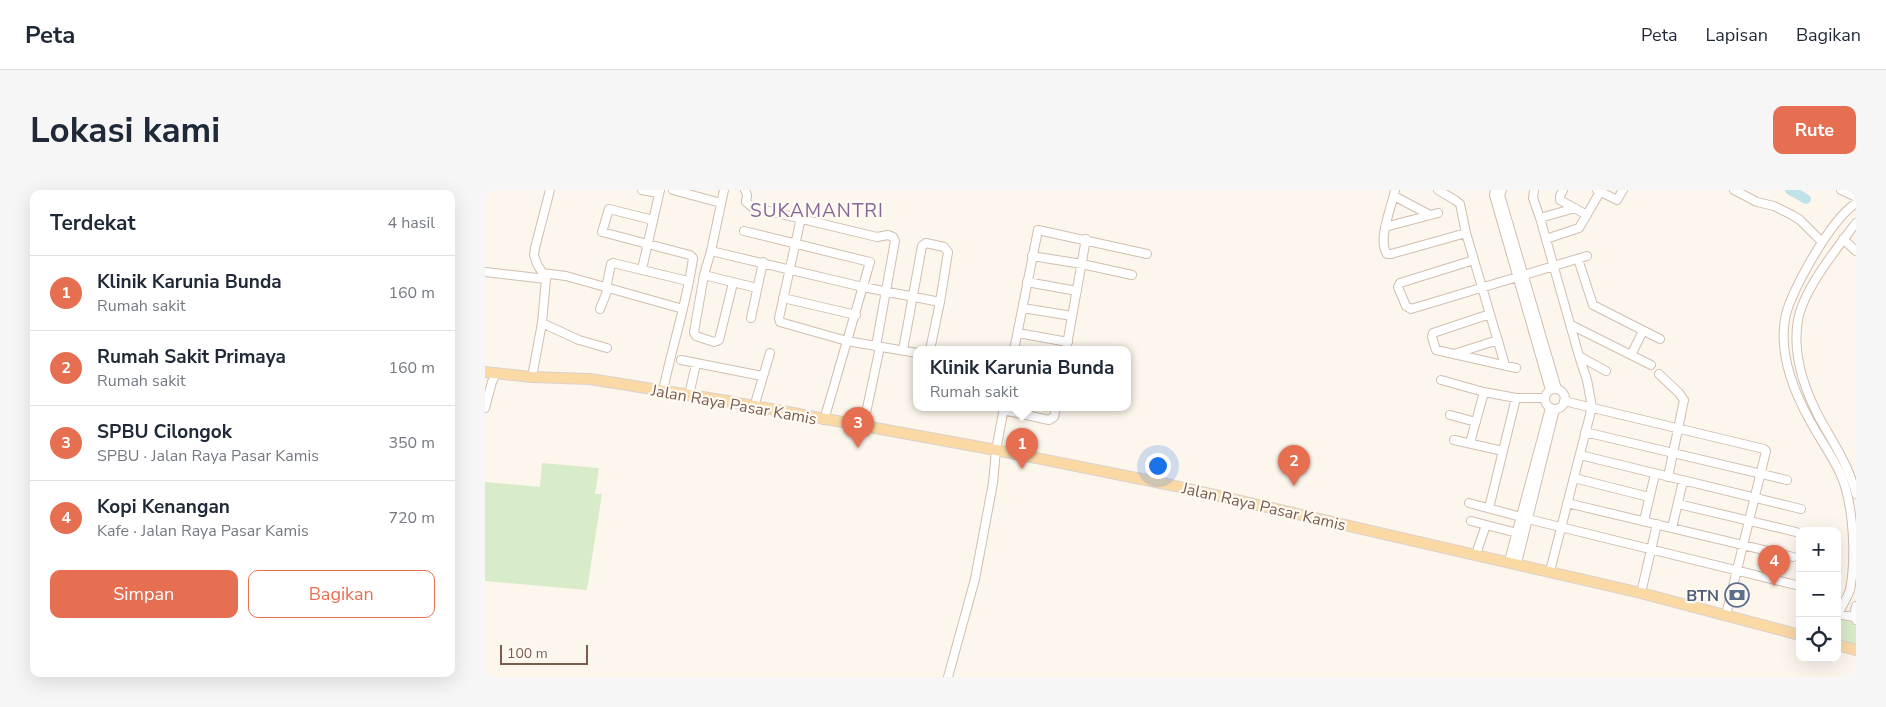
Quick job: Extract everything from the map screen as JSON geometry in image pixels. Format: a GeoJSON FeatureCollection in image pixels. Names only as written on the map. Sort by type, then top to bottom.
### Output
{"type":"FeatureCollection","features":[{"type":"Feature","properties":{"kind":"main road","name":"Jalan Raya Pasar Kamis"},"geometry":{"type":"LineString","coordinates":[[485,372],[532,377],[590,378],[995,450],[1171,485],[1641,592],[1796,634]]}},
{"type":"Feature","properties":{"kind":"main road"},"geometry":{"type":"LineString","coordinates":[[1841,646],[1856,650]]}},
{"type":"Feature","properties":{"kind":"street"},"geometry":{"type":"LineString","coordinates":[[532,377],[542,324],[544,276],[534,255],[550,190]]}},
{"type":"Feature","properties":{"kind":"street"},"geometry":{"type":"LineString","coordinates":[[642,190],[659,191],[642,269]]}},
{"type":"Feature","properties":{"kind":"street"},"geometry":{"type":"LineString","coordinates":[[673,190],[721,203]]}},
{"type":"Feature","properties":{"kind":"street"},"geometry":{"type":"LineString","coordinates":[[724,190],[704,275],[694,332],[696,336],[715,342],[719,340],[733,283]]}},
{"type":"Feature","properties":{"kind":"street"},"geometry":{"type":"LineString","coordinates":[[745,190],[747,194],[746,202],[752,207],[877,237],[888,235],[893,237],[895,241],[863,427]]}},
{"type":"Feature","properties":{"kind":"street"},"geometry":{"type":"LineString","coordinates":[[1438,190],[1459,202],[1505,365]]}},
{"type":"Feature","properties":{"kind":"street"},"geometry":{"type":"LineString","coordinates":[[1495,190],[1495,196],[1553,390]]}},
{"type":"Feature","properties":{"kind":"street"},"geometry":{"type":"LineString","coordinates":[[1501,190],[1500,195],[1520,277]]}},
{"type":"Feature","properties":{"kind":"street"},"geometry":{"type":"LineString","coordinates":[[1534,190],[1533,198],[1587,380],[1592,407],[1550,571]]}},
{"type":"Feature","properties":{"kind":"street"},"geometry":{"type":"LineString","coordinates":[[1563,190],[1559,196],[1560,200],[1587,214]]}},
{"type":"Feature","properties":{"kind":"street"},"geometry":{"type":"LineString","coordinates":[[1546,240],[1579,228],[1599,191],[1617,200],[1623,190]]}},
{"type":"Feature","properties":{"kind":"street"},"geometry":{"type":"LineString","coordinates":[[1734,190],[1757,202],[1774,206],[1792,215],[1823,242]]}},
{"type":"Feature","properties":{"kind":"street"},"geometry":{"type":"LineString","coordinates":[[1841,190],[1856,197]]}},
{"type":"Feature","properties":{"kind":"street"},"geometry":{"type":"LineString","coordinates":[[1385,228],[1434,214],[1395,193],[1385,228],[1384,248],[1387,254],[1467,233]]}},
{"type":"Feature","properties":{"kind":"street"},"geometry":{"type":"LineString","coordinates":[[1841,608],[1850,590],[1854,568],[1855,537],[1849,506],[1841,475],[1809,419],[1796,391],[1787,362],[1784,337],[1786,314],[1803,274],[1823,242],[1848,210],[1856,203]]}},
{"type":"Feature","properties":{"kind":"street"},"geometry":{"type":"LineString","coordinates":[[1540,218],[1575,208]]}},
{"type":"Feature","properties":{"kind":"street"},"geometry":{"type":"LineString","coordinates":[[653,220],[609,209],[603,231],[605,234],[691,255],[693,259],[663,391]]}},
{"type":"Feature","properties":{"kind":"street"},"geometry":{"type":"LineString","coordinates":[[801,218],[779,318],[781,323],[847,341],[913,352]]}},
{"type":"Feature","properties":{"kind":"street"},"geometry":{"type":"LineString","coordinates":[[1856,223],[1816,279],[1798,319],[1796,341],[1798,365],[1808,393],[1819,418],[1835,443],[1851,475],[1856,494]]}},
{"type":"Feature","properties":{"kind":"street"},"geometry":{"type":"LineString","coordinates":[[744,230],[870,262],[824,420]]}},
{"type":"Feature","properties":{"kind":"street"},"geometry":{"type":"LineString","coordinates":[[1016,346],[1037,230],[1086,239],[1147,254]]}},
{"type":"Feature","properties":{"kind":"street"},"geometry":{"type":"LineString","coordinates":[[1018,333],[1067,346],[1086,239]]}},
{"type":"Feature","properties":{"kind":"street"},"geometry":{"type":"LineString","coordinates":[[1843,239],[1856,251]]}},
{"type":"Feature","properties":{"kind":"street"},"geometry":{"type":"LineString","coordinates":[[903,350],[922,246],[926,243],[944,247],[948,252],[931,346]]}},
{"type":"Feature","properties":{"kind":"street"},"geometry":{"type":"LineString","coordinates":[[711,251],[863,287],[940,302]]}},
{"type":"Feature","properties":{"kind":"street"},"geometry":{"type":"LineString","coordinates":[[1032,256],[1132,275]]}},
{"type":"Feature","properties":{"kind":"street"},"geometry":{"type":"LineString","coordinates":[[1474,260],[1400,282],[1398,287],[1406,306],[1411,308],[1582,258],[1593,305],[1660,339]]}},
{"type":"Feature","properties":{"kind":"street"},"geometry":{"type":"LineString","coordinates":[[751,318],[763,262]]}},
{"type":"Feature","properties":{"kind":"street"},"geometry":{"type":"LineString","coordinates":[[600,309],[608,289],[612,263],[688,281]]}},
{"type":"Feature","properties":{"kind":"street"},"geometry":{"type":"LineString","coordinates":[[485,272],[566,276],[683,309]]}},
{"type":"Feature","properties":{"kind":"street"},"geometry":{"type":"LineString","coordinates":[[704,275],[757,288]]}},
{"type":"Feature","properties":{"kind":"street"},"geometry":{"type":"LineString","coordinates":[[1027,282],[1077,291]]}},
{"type":"Feature","properties":{"kind":"street"},"geometry":{"type":"LineString","coordinates":[[783,298],[856,315]]}},
{"type":"Feature","properties":{"kind":"street"},"geometry":{"type":"LineString","coordinates":[[1023,308],[1072,316]]}},
{"type":"Feature","properties":{"kind":"street"},"geometry":{"type":"LineString","coordinates":[[1490,314],[1432,334],[1436,350],[1516,368]]}},
{"type":"Feature","properties":{"kind":"street"},"geometry":{"type":"LineString","coordinates":[[542,324],[579,340],[607,348]]}},
{"type":"Feature","properties":{"kind":"street"},"geometry":{"type":"LineString","coordinates":[[1571,325],[1651,365]]}},
{"type":"Feature","properties":{"kind":"street"},"geometry":{"type":"LineString","coordinates":[[1631,354],[1643,331]]}},
{"type":"Feature","properties":{"kind":"street"},"geometry":{"type":"LineString","coordinates":[[1455,354],[1498,340]]}},
{"type":"Feature","properties":{"kind":"street"},"geometry":{"type":"LineString","coordinates":[[754,407],[770,353]]}},
{"type":"Feature","properties":{"kind":"street"},"geometry":{"type":"LineString","coordinates":[[1579,356],[1605,371]]}},
{"type":"Feature","properties":{"kind":"street"},"geometry":{"type":"LineString","coordinates":[[681,360],[762,376]]}},
{"type":"Feature","properties":{"kind":"street"},"geometry":{"type":"LineString","coordinates":[[689,395],[696,364]]}},
{"type":"Feature","properties":{"kind":"street"},"geometry":{"type":"LineString","coordinates":[[485,408],[496,374]]}},
{"type":"Feature","properties":{"kind":"street"},"geometry":{"type":"LineString","coordinates":[[1659,374],[1684,400],[1668,477]]}},
{"type":"Feature","properties":{"kind":"street"},"geometry":{"type":"LineString","coordinates":[[1441,380],[1484,392],[1517,398],[1545,398],[1553,390]]}},
{"type":"Feature","properties":{"kind":"street"},"geometry":{"type":"LineString","coordinates":[[1545,398],[1546,404],[1553,409],[1561,407],[1564,401],[1563,394],[1553,390]]}},
{"type":"Feature","properties":{"kind":"street"},"geometry":{"type":"LineString","coordinates":[[1470,443],[1484,392]]}},
{"type":"Feature","properties":{"kind":"street"},"geometry":{"type":"LineString","coordinates":[[1489,508],[1517,398]]}},
{"type":"Feature","properties":{"kind":"street"},"geometry":{"type":"LineString","coordinates":[[1564,401],[1764,449],[1766,454],[1727,615]]}},
{"type":"Feature","properties":{"kind":"street"},"geometry":{"type":"LineString","coordinates":[[1513,562],[1553,409]]}},
{"type":"Feature","properties":{"kind":"street"},"geometry":{"type":"LineString","coordinates":[[948,677],[975,579],[993,483],[995,450],[1004,411]]}},
{"type":"Feature","properties":{"kind":"street"},"geometry":{"type":"LineString","coordinates":[[1012,411],[1049,420],[1053,418],[1055,411]]}},
{"type":"Feature","properties":{"kind":"street"},"geometry":{"type":"LineString","coordinates":[[1449,415],[1476,422]]}},
{"type":"Feature","properties":{"kind":"street"},"geometry":{"type":"LineString","coordinates":[[1585,432],[1787,480]]}},
{"type":"Feature","properties":{"kind":"street"},"geometry":{"type":"LineString","coordinates":[[1454,440],[1503,451]]}},
{"type":"Feature","properties":{"kind":"street"},"geometry":{"type":"LineString","coordinates":[[1580,455],[1801,509]]}},
{"type":"Feature","properties":{"kind":"street"},"geometry":{"type":"LineString","coordinates":[[1644,521],[1655,474]]}},
{"type":"Feature","properties":{"kind":"street"},"geometry":{"type":"LineString","coordinates":[[1574,478],[1649,497]]}},
{"type":"Feature","properties":{"kind":"street"},"geometry":{"type":"LineString","coordinates":[[1672,528],[1683,481]]}},
{"type":"Feature","properties":{"kind":"street"},"geometry":{"type":"LineString","coordinates":[[1469,503],[1796,585]]}},
{"type":"Feature","properties":{"kind":"street"},"geometry":{"type":"LineString","coordinates":[[1567,503],[1793,557]]}},
{"type":"Feature","properties":{"kind":"street"},"geometry":{"type":"LineString","coordinates":[[1678,504],[1796,532]]}},
{"type":"Feature","properties":{"kind":"street"},"geometry":{"type":"LineString","coordinates":[[1471,520],[1520,530]]}},
{"type":"Feature","properties":{"kind":"street"},"geometry":{"type":"LineString","coordinates":[[1476,554],[1486,524]]}},
{"type":"Feature","properties":{"kind":"street"},"geometry":{"type":"LineString","coordinates":[[1641,592],[1657,524]]}},
{"type":"Feature","properties":{"kind":"street"},"geometry":{"type":"LineString","coordinates":[[1841,615],[1855,618],[1856,606]]}},
{"type":"Feature","properties":{"kind":"green space"},"geometry":{"type":"Polygon","coordinates":[[[542,463],[599,468],[595,494],[602,494],[587,590],[485,581],[485,482],[540,487],[542,463]]]}},
{"type":"Feature","properties":{"kind":"green space"},"geometry":{"type":"Polygon","coordinates":[[[1841,620],[1856,626],[1856,646],[1841,642],[1841,620]]]}},
{"type":"Feature","properties":{"kind":"waterway"},"geometry":{"type":"LineString","coordinates":[[1790,190],[1806,199]]}},
{"type":"Feature","properties":{"kind":"place","name":"SPBU Cilongok"},"geometry":{"type":"Point","coordinates":[858,448]}},
{"type":"Feature","properties":{"kind":"place","name":"Klinik Karunia Bunda"},"geometry":{"type":"Point","coordinates":[1022,469]}},
{"type":"Feature","properties":{"kind":"place","name":"Rumah Sakit Primaya"},"geometry":{"type":"Point","coordinates":[1294,486]}},
{"type":"Feature","properties":{"kind":"place","name":"Kopi Kenangan"},"geometry":{"type":"Point","coordinates":[1774,586]}},
{"type":"Feature","properties":{"kind":"place","name":"BTN"},"geometry":{"type":"Point","coordinates":[1737,595]}},
{"type":"Feature","properties":{"kind":"district","name":"SUKAMANTRI"},"geometry":{"type":"Point","coordinates":[817,210]}}]}
